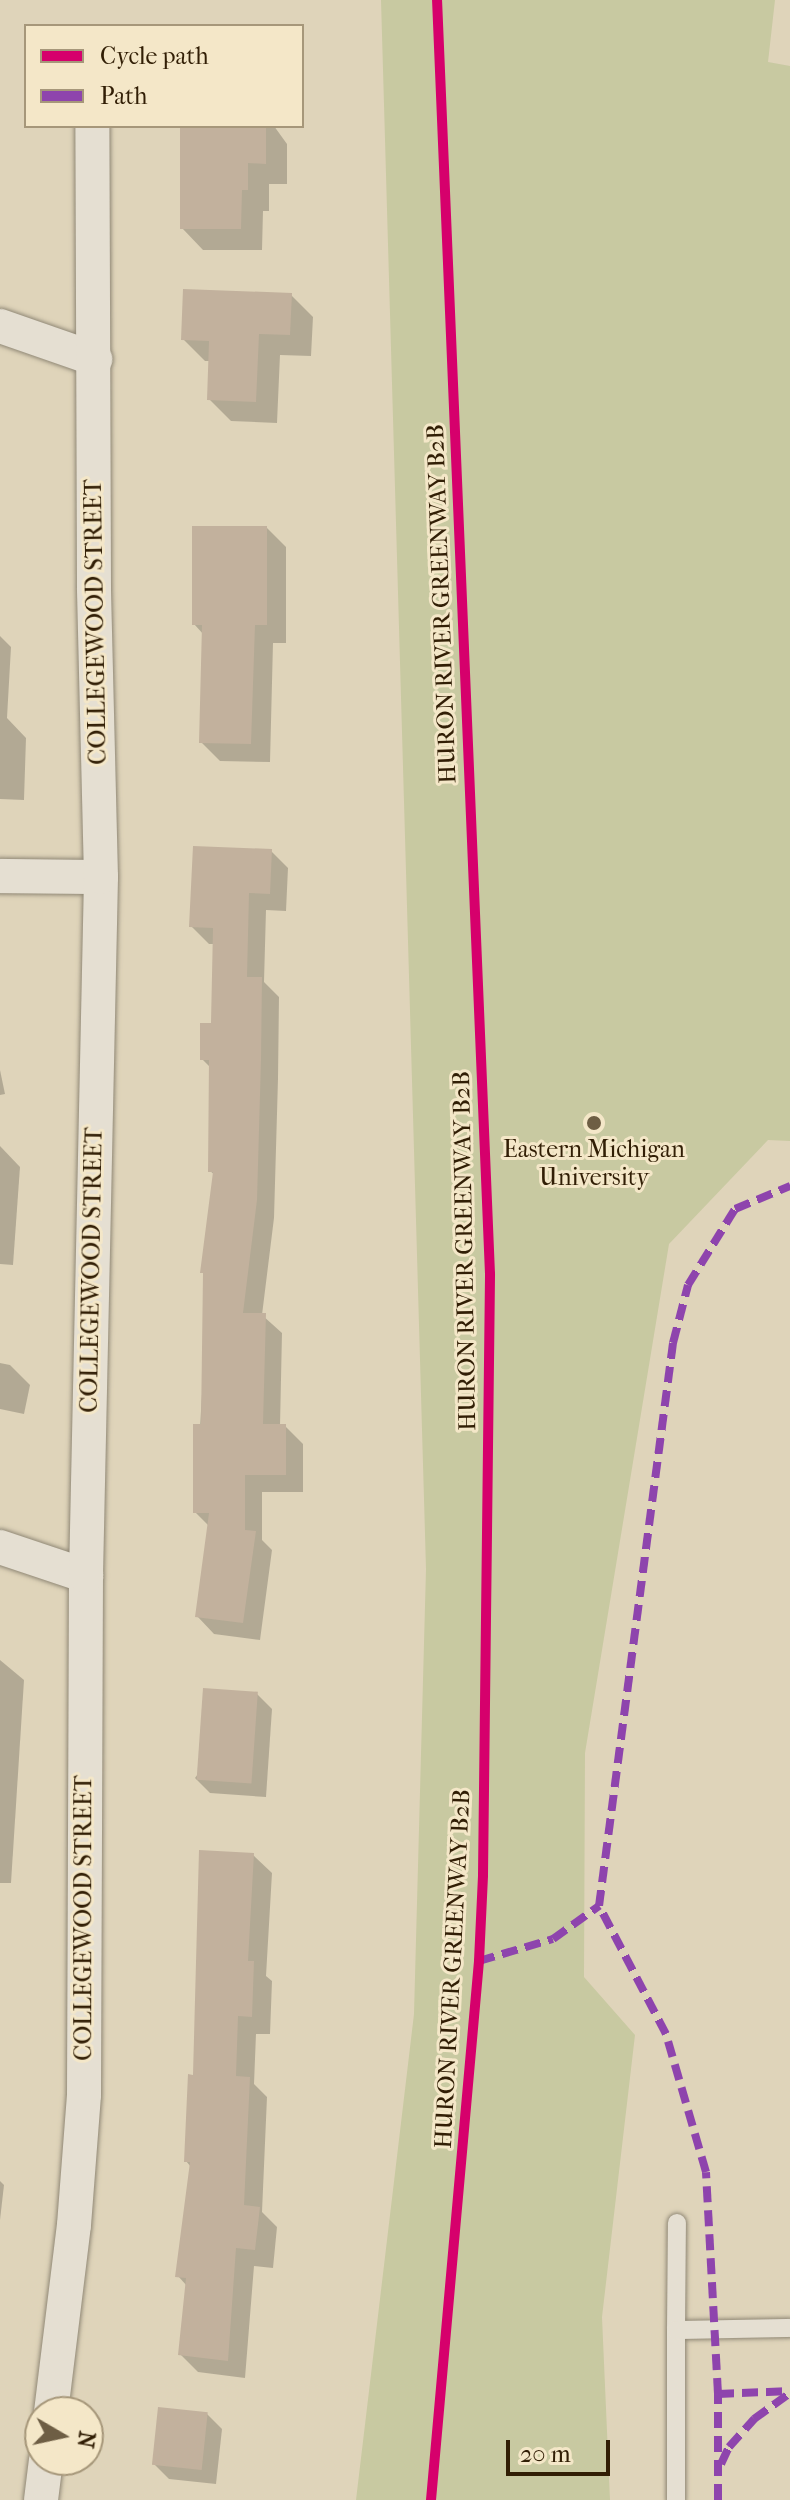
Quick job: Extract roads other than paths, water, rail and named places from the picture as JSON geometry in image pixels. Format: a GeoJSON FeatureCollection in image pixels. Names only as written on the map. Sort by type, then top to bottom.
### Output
{"type":"FeatureCollection","features":[{"type":"Feature","properties":{"kind":"street","name":"COLLEGEWOOD STREET"},"geometry":{"type":"LineString","coordinates":[[53,2396],[74,2225],[84,2095],[86,1576],[101,877],[94,588],[92,128]]}},
{"type":"Feature","properties":{"kind":"street"},"geometry":{"type":"LineString","coordinates":[[0,326],[95,359]]}},
{"type":"Feature","properties":{"kind":"street"},"geometry":{"type":"LineString","coordinates":[[0,876],[101,877]]}},
{"type":"Feature","properties":{"kind":"street"},"geometry":{"type":"LineString","coordinates":[[0,1547],[86,1576]]}},
{"type":"Feature","properties":{"kind":"street"},"geometry":{"type":"LineString","coordinates":[[41,2500],[44,2476]]}},
{"type":"Feature","properties":{"kind":"lane"},"geometry":{"type":"LineString","coordinates":[[676,2500],[677,2223]]}},
{"type":"Feature","properties":{"kind":"lane"},"geometry":{"type":"LineString","coordinates":[[676,2330],[790,2328]]}},
{"type":"Feature","properties":{"kind":"place","name":"Eastern Michigan University"},"geometry":{"type":"Point","coordinates":[594,1123]}}]}
